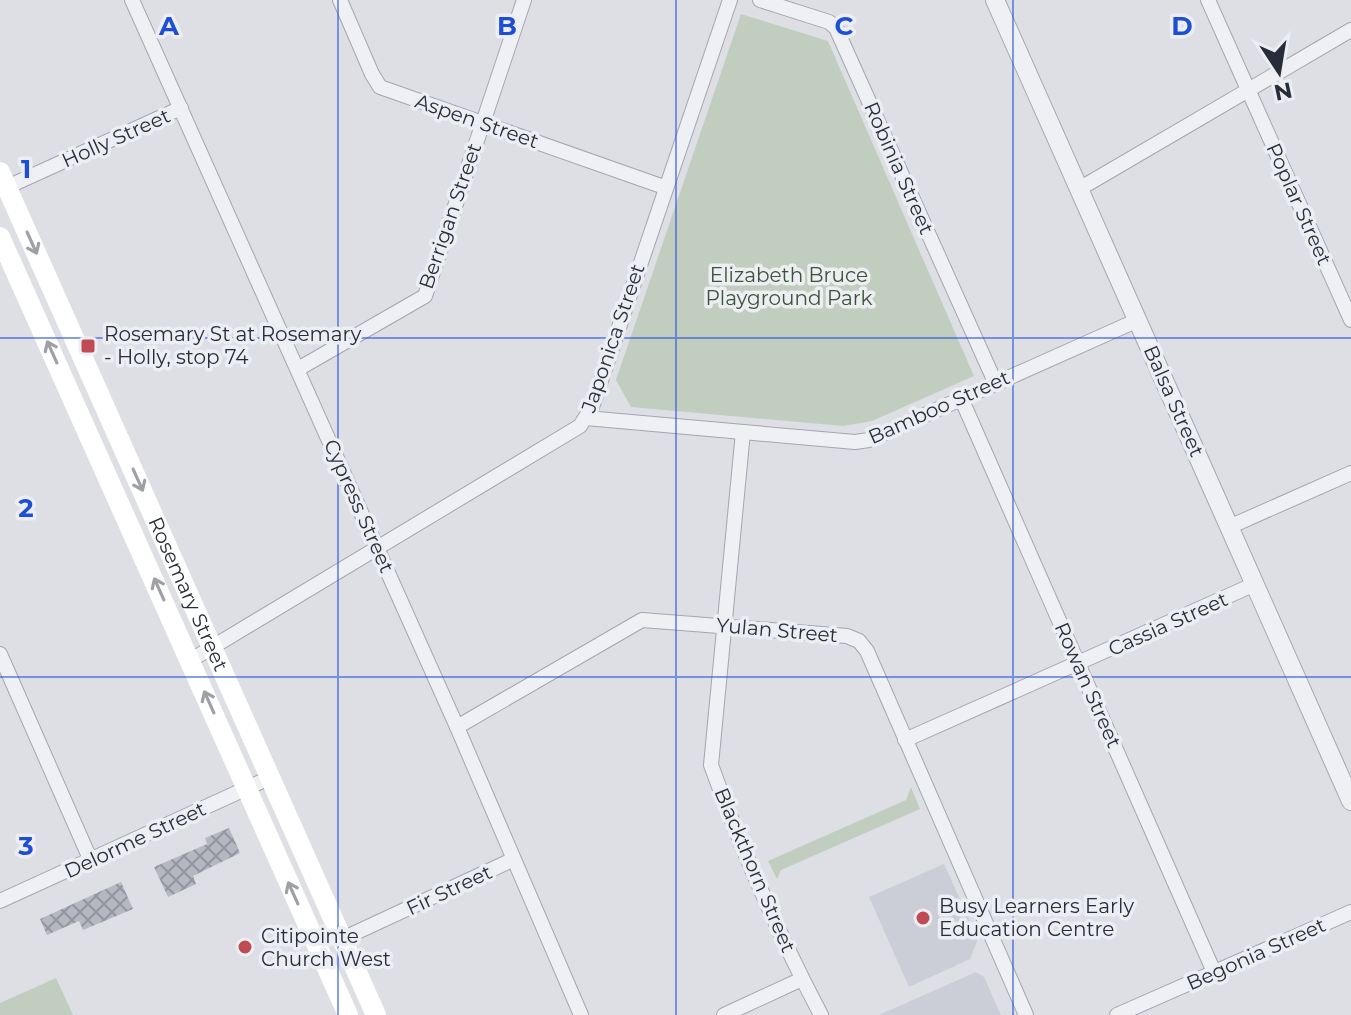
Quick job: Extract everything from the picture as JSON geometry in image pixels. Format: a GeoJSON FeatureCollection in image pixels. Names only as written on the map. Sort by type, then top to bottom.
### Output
{"type":"FeatureCollection","features":[{"type":"Feature","properties":{"kind":"main road","name":"Rosemary Street"},"geometry":{"type":"LineString","coordinates":[[4,179],[376,1015]]}},
{"type":"Feature","properties":{"kind":"main road","name":"Rosemary Street"},"geometry":{"type":"LineString","coordinates":[[0,237],[348,1015]]}},
{"type":"Feature","properties":{"kind":"street","name":"Cypress Street"},"geometry":{"type":"LineString","coordinates":[[132,0],[457,727],[581,1015]]}},
{"type":"Feature","properties":{"kind":"street","name":"Aspen Street"},"geometry":{"type":"LineString","coordinates":[[340,0],[380,87],[664,187]]}},
{"type":"Feature","properties":{"kind":"street","name":"Berrigan Street"},"geometry":{"type":"LineString","coordinates":[[298,369],[425,296],[524,0]]}},
{"type":"Feature","properties":{"kind":"street","name":"Japonica Street"},"geometry":{"type":"LineString","coordinates":[[191,660],[580,426],[592,407],[664,187],[730,0]]}},
{"type":"Feature","properties":{"kind":"street","name":"Robinia Street"},"geometry":{"type":"LineString","coordinates":[[760,0],[829,22],[836,28],[995,382]]}},
{"type":"Feature","properties":{"kind":"street","name":"Balsa Street"},"geometry":{"type":"LineString","coordinates":[[995,0],[1351,801]]}},
{"type":"Feature","properties":{"kind":"street","name":"Poplar Street"},"geometry":{"type":"LineString","coordinates":[[1208,0],[1351,320]]}},
{"type":"Feature","properties":{"kind":"street"},"geometry":{"type":"LineString","coordinates":[[1079,189],[1351,30]]}},
{"type":"Feature","properties":{"kind":"street","name":"Holly Street"},"geometry":{"type":"LineString","coordinates":[[4,179],[181,108]]}},
{"type":"Feature","properties":{"kind":"street","name":"Bamboo Street"},"geometry":{"type":"LineString","coordinates":[[586,418],[855,442],[869,440],[1138,320]]}},
{"type":"Feature","properties":{"kind":"street","name":"Rowan Street"},"geometry":{"type":"LineString","coordinates":[[961,398],[1214,972]]}},
{"type":"Feature","properties":{"kind":"street","name":"Blackthorn Street"},"geometry":{"type":"LineString","coordinates":[[743,432],[711,765],[802,979],[821,1015]]}},
{"type":"Feature","properties":{"kind":"street"},"geometry":{"type":"LineString","coordinates":[[1229,527],[1351,473]]}},
{"type":"Feature","properties":{"kind":"street","name":"Cassia Street"},"geometry":{"type":"LineString","coordinates":[[905,740],[1255,584]]}},
{"type":"Feature","properties":{"kind":"street","name":"Yulan Street"},"geometry":{"type":"LineString","coordinates":[[457,727],[633,623],[651,619],[847,636],[859,641],[867,651],[1026,1015]]}},
{"type":"Feature","properties":{"kind":"street"},"geometry":{"type":"LineString","coordinates":[[0,654],[91,861]]}},
{"type":"Feature","properties":{"kind":"street","name":"Delorme Street"},"geometry":{"type":"LineString","coordinates":[[0,901],[269,778]]}},
{"type":"Feature","properties":{"kind":"street","name":"Fir Street"},"geometry":{"type":"LineString","coordinates":[[342,939],[512,860]]}},
{"type":"Feature","properties":{"kind":"street","name":"Begonia Street"},"geometry":{"type":"LineString","coordinates":[[1117,1015],[1351,912]]}},
{"type":"Feature","properties":{"kind":"street"},"geometry":{"type":"LineString","coordinates":[[724,1015],[802,979]]}},
{"type":"Feature","properties":{"kind":"shaded area","name":"Busy Learners Early Education Centre"},"geometry":{"type":"Polygon","coordinates":[[[944,864],[978,939],[970,959],[909,987],[869,897],[944,864]]]}},
{"type":"Feature","properties":{"kind":"shaded area"},"geometry":{"type":"Polygon","coordinates":[[[976,972],[984,977],[1001,1015],[879,1015],[976,972]]]}},
{"type":"Feature","properties":{"kind":"green space","name":"Elizabeth Bruce Playground Park"},"geometry":{"type":"Polygon","coordinates":[[[741,14],[828,41],[974,376],[872,421],[843,426],[631,407],[616,380],[741,14]]]}},
{"type":"Feature","properties":{"kind":"green space"},"geometry":{"type":"Polygon","coordinates":[[[911,787],[920,809],[781,870],[777,879],[768,861],[906,800],[911,787]]]}},
{"type":"Feature","properties":{"kind":"green space"},"geometry":{"type":"Polygon","coordinates":[[[56,978],[73,1015],[0,1015],[0,1003],[56,978]]]}},
{"type":"Feature","properties":{"kind":"building"},"geometry":{"type":"Polygon","coordinates":[[[229,828],[240,853],[193,876],[196,884],[168,897],[154,867],[207,844],[205,838],[229,828]]]}},
{"type":"Feature","properties":{"kind":"building"},"geometry":{"type":"Polygon","coordinates":[[[121,882],[133,909],[83,930],[79,921],[47,935],[40,919],[121,882]]]}},
{"type":"Feature","properties":{"kind":"place","name":"Rosemary St at Rosemary - Holly, stop 74"},"geometry":{"type":"Point","coordinates":[88,346]}},
{"type":"Feature","properties":{"kind":"place","name":"Busy Learners Early Education Centre"},"geometry":{"type":"Point","coordinates":[923,918]}},
{"type":"Feature","properties":{"kind":"place","name":"Citipointe Church West"},"geometry":{"type":"Point","coordinates":[245,947]}}]}
